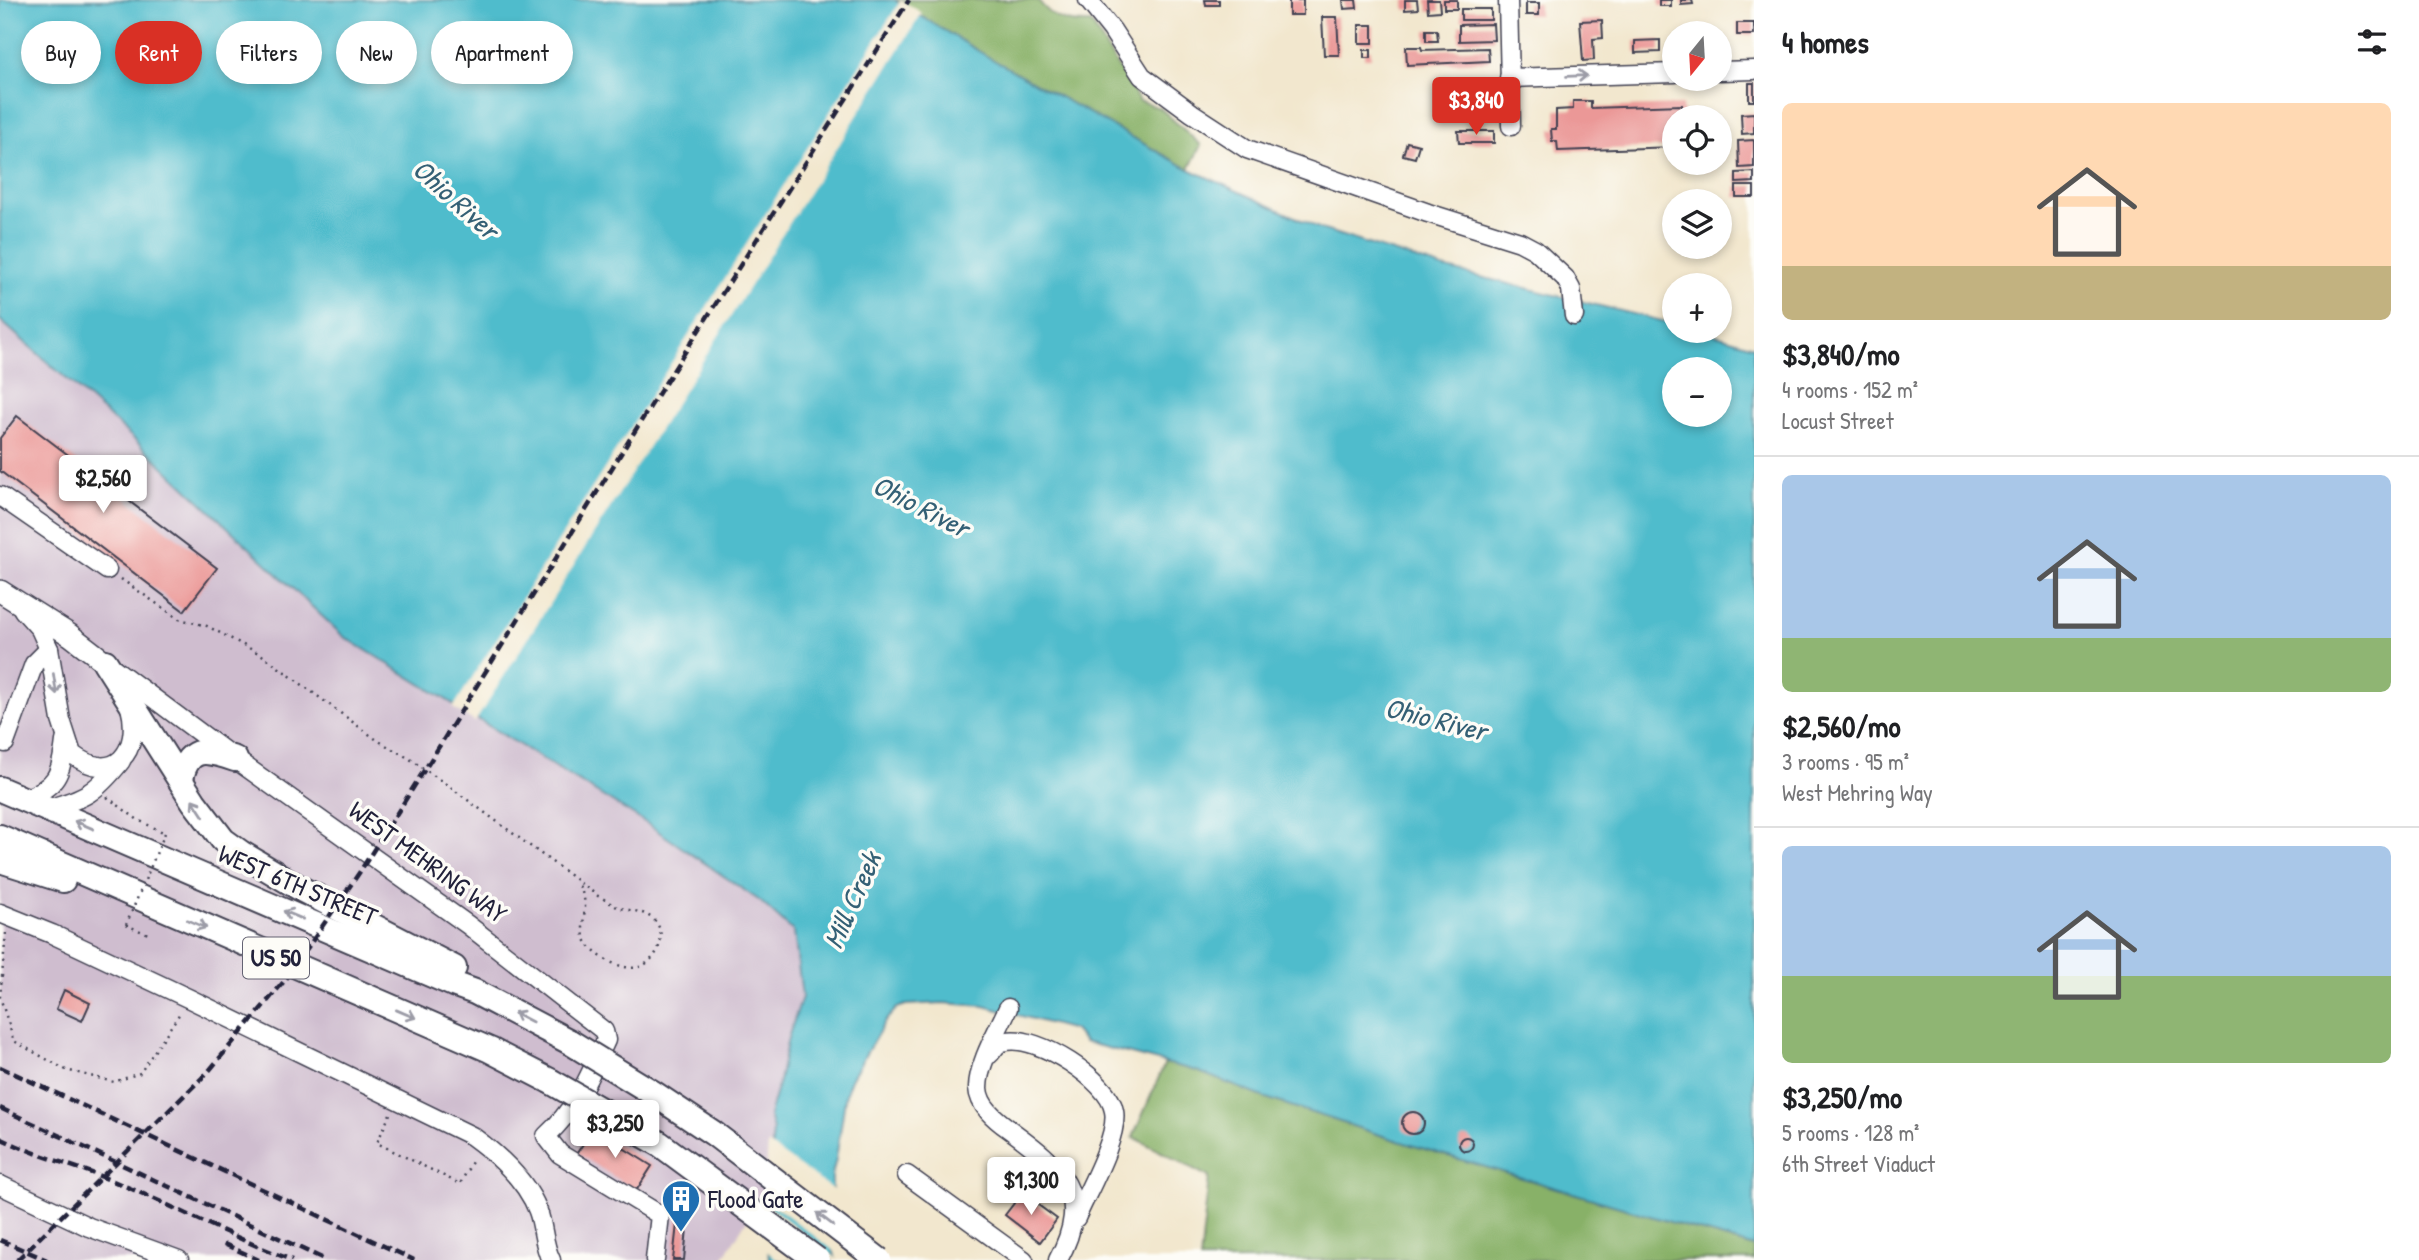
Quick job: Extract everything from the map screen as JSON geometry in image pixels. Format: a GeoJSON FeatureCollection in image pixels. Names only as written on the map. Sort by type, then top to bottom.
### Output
{"type":"FeatureCollection","features":[{"type":"Feature","properties":{"kind":"highway"},"geometry":{"type":"LineString","coordinates":[[105,662],[207,822],[223,840],[337,909],[457,970],[475,992]]}},
{"type":"Feature","properties":{"kind":"highway"},"geometry":{"type":"LineString","coordinates":[[181,779],[187,761],[197,753],[213,752],[235,759]]}},
{"type":"Feature","properties":{"kind":"highway","name":"WEST 6TH STREET"},"geometry":{"type":"LineString","coordinates":[[0,789],[475,992],[570,1042],[713,1133],[879,1260]]}},
{"type":"Feature","properties":{"kind":"highway","name":"US 50"},"geometry":{"type":"LineString","coordinates":[[0,837],[490,1050],[550,1081],[660,1144],[817,1260]]}},
{"type":"Feature","properties":{"kind":"highway"},"geometry":{"type":"LineString","coordinates":[[0,860],[166,910]]}},
{"type":"Feature","properties":{"kind":"main road","name":"WEST MEHRING WAY"},"geometry":{"type":"LineString","coordinates":[[8,596],[70,635],[105,662]]}},
{"type":"Feature","properties":{"kind":"street"},"geometry":{"type":"LineString","coordinates":[[1088,0],[1112,30],[1142,76],[1164,94],[1247,149],[1428,213],[1520,242],[1535,250],[1565,278],[1571,289],[1574,316]]}},
{"type":"Feature","properties":{"kind":"street"},"geometry":{"type":"LineString","coordinates":[[1508,0],[1511,126]]}},
{"type":"Feature","properties":{"kind":"street"},"geometry":{"type":"LineString","coordinates":[[1732,71],[1754,70]]}},
{"type":"Feature","properties":{"kind":"street"},"geometry":{"type":"LineString","coordinates":[[1509,78],[1662,73]]}},
{"type":"Feature","properties":{"kind":"street"},"geometry":{"type":"LineString","coordinates":[[0,496],[107,570]]}},
{"type":"Feature","properties":{"kind":"street"},"geometry":{"type":"LineString","coordinates":[[8,596],[40,629],[50,649],[65,738],[72,754],[91,766],[105,766],[125,756]]}},
{"type":"Feature","properties":{"kind":"street"},"geometry":{"type":"LineString","coordinates":[[0,740],[5,743],[34,664],[50,649]]}},
{"type":"Feature","properties":{"kind":"street","name":"WEST MEHRING WAY"},"geometry":{"type":"LineString","coordinates":[[105,662],[235,759],[468,925],[604,1031],[606,1040],[573,1105],[565,1119],[545,1136],[560,1154],[660,1215],[655,1260]]}},
{"type":"Feature","properties":{"kind":"street"},"geometry":{"type":"LineString","coordinates":[[36,804],[80,799],[96,789],[125,756],[134,736],[134,722],[128,697]]}},
{"type":"Feature","properties":{"kind":"street"},"geometry":{"type":"LineString","coordinates":[[36,804],[54,783],[63,763],[65,738]]}},
{"type":"Feature","properties":{"kind":"street"},"geometry":{"type":"LineString","coordinates":[[4,914],[190,999],[472,1136],[507,1166],[533,1199],[551,1260]]}},
{"type":"Feature","properties":{"kind":"street"},"geometry":{"type":"LineString","coordinates":[[1008,1007],[979,1076],[978,1091],[993,1117],[1051,1160],[1062,1175],[1075,1210],[1073,1224]]}},
{"type":"Feature","properties":{"kind":"street"},"geometry":{"type":"LineString","coordinates":[[986,1059],[997,1045],[1005,1041],[1019,1041],[1050,1052],[1074,1065],[1093,1078],[1112,1101],[1114,1131],[1058,1260]]}},
{"type":"Feature","properties":{"kind":"street"},"geometry":{"type":"LineString","coordinates":[[907,1175],[1024,1260]]}},
{"type":"Feature","properties":{"kind":"street"},"geometry":{"type":"LineString","coordinates":[[0,1185],[89,1227],[179,1260]]}},
{"type":"Feature","properties":{"kind":"path"},"geometry":{"type":"LineString","coordinates":[[107,570],[179,619],[207,626],[262,655],[366,732],[430,773],[578,881],[617,907],[637,911],[654,920],[661,934],[659,947],[652,958],[639,967],[621,966],[605,959],[591,948],[583,935],[581,924],[585,908],[584,897],[578,881]]}},
{"type":"Feature","properties":{"kind":"path"},"geometry":{"type":"LineString","coordinates":[[146,824],[165,833],[125,925],[148,934]]}},
{"type":"Feature","properties":{"kind":"path"},"geometry":{"type":"LineString","coordinates":[[4,914],[0,998],[14,1041],[66,1070],[114,1082],[140,1073],[190,999]]}},
{"type":"Feature","properties":{"kind":"path"},"geometry":{"type":"LineString","coordinates":[[397,1100],[377,1143],[460,1184],[482,1143]]}},
{"type":"Feature","properties":{"kind":"shaded area"},"geometry":{"type":"Polygon","coordinates":[[[0,320],[132,437],[563,772],[646,823],[760,901],[794,932],[802,997],[788,1038],[769,1115],[773,1130],[768,1187],[722,1260],[0,1260],[0,320]]]}},
{"type":"Feature","properties":{"kind":"green space"},"geometry":{"type":"Polygon","coordinates":[[[894,0],[1038,0],[1049,12],[1061,19],[1091,23],[1139,101],[1160,108],[1201,145],[1189,169],[990,58],[894,0]]]}},
{"type":"Feature","properties":{"kind":"green space"},"geometry":{"type":"Polygon","coordinates":[[[1165,1063],[1197,1071],[1263,1097],[1405,1143],[1754,1247],[1754,1260],[1200,1260],[1209,1177],[1133,1137],[1165,1063]]]}},
{"type":"Feature","properties":{"kind":"water"},"geometry":{"type":"Polygon","coordinates":[[[0,0],[894,0],[990,58],[1189,169],[1321,229],[1443,268],[1662,321],[1662,343],[1732,343],[1732,340],[1754,346],[1754,1247],[1405,1143],[1263,1097],[1197,1071],[1084,1042],[1074,1030],[984,1006],[943,1003],[897,1008],[886,1020],[851,1079],[846,1093],[832,1175],[832,1246],[836,1260],[769,1260],[766,1217],[773,1130],[769,1115],[788,1038],[802,997],[794,932],[760,901],[646,823],[343,636],[132,437],[0,320],[0,0]]]}},
{"type":"Feature","properties":{"kind":"pier"},"geometry":{"type":"Polygon","coordinates":[[[901,0],[922,13],[475,722],[453,708],[901,0]]]}},
{"type":"Feature","properties":{"kind":"pier"},"geometry":{"type":"Polygon","coordinates":[[[768,1144],[835,1191],[838,1254],[764,1198],[768,1144]]]}},
{"type":"Feature","properties":{"kind":"pier"},"geometry":{"type":"Polygon","coordinates":[[[764,1202],[839,1260],[778,1260],[765,1250],[764,1202]]]}},
{"type":"Feature","properties":{"kind":"building"},"geometry":{"type":"Polygon","coordinates":[[[1205,0],[1219,0],[1219,5],[1206,5],[1205,0]]]}},
{"type":"Feature","properties":{"kind":"building"},"geometry":{"type":"Polygon","coordinates":[[[1289,0],[1303,0],[1303,15],[1289,15],[1289,0]]]}},
{"type":"Feature","properties":{"kind":"building"},"geometry":{"type":"Polygon","coordinates":[[[1343,0],[1356,0],[1357,8],[1344,9],[1343,0]]]}},
{"type":"Feature","properties":{"kind":"building"},"geometry":{"type":"Polygon","coordinates":[[[1405,0],[1417,0],[1418,9],[1405,10],[1405,0]]]}},
{"type":"Feature","properties":{"kind":"building"},"geometry":{"type":"Polygon","coordinates":[[[1427,0],[1439,0],[1440,11],[1428,12],[1427,0]]]}},
{"type":"Feature","properties":{"kind":"building"},"geometry":{"type":"Polygon","coordinates":[[[1444,0],[1457,0],[1457,9],[1444,9],[1444,0]]]}},
{"type":"Feature","properties":{"kind":"building"},"geometry":{"type":"Polygon","coordinates":[[[1659,0],[1671,0],[1671,6],[1659,6],[1659,0]]]}},
{"type":"Feature","properties":{"kind":"building"},"geometry":{"type":"Polygon","coordinates":[[[1681,0],[1692,0],[1693,4],[1681,5],[1681,0]]]}},
{"type":"Feature","properties":{"kind":"building"},"geometry":{"type":"Polygon","coordinates":[[[1526,3],[1539,3],[1539,15],[1526,15],[1526,3]]]}},
{"type":"Feature","properties":{"kind":"building"},"geometry":{"type":"Polygon","coordinates":[[[1461,9],[1491,9],[1491,20],[1461,20],[1461,9]]]}},
{"type":"Feature","properties":{"kind":"building"},"geometry":{"type":"Polygon","coordinates":[[[1322,17],[1337,17],[1339,55],[1324,55],[1322,17]]]}},
{"type":"Feature","properties":{"kind":"building"},"geometry":{"type":"Polygon","coordinates":[[[1602,20],[1603,38],[1593,39],[1594,60],[1583,61],[1580,21],[1602,20]]]}},
{"type":"Feature","properties":{"kind":"building"},"geometry":{"type":"Polygon","coordinates":[[[1737,23],[1754,23],[1754,35],[1737,35],[1737,23]]]}},
{"type":"Feature","properties":{"kind":"building"},"geometry":{"type":"Polygon","coordinates":[[[1493,24],[1494,40],[1459,41],[1459,25],[1493,24]]]}},
{"type":"Feature","properties":{"kind":"building"},"geometry":{"type":"Polygon","coordinates":[[[1359,25],[1373,25],[1373,43],[1359,43],[1359,25]]]}},
{"type":"Feature","properties":{"kind":"building"},"geometry":{"type":"Polygon","coordinates":[[[1426,30],[1437,30],[1438,41],[1426,41],[1426,30]]]}},
{"type":"Feature","properties":{"kind":"building"},"geometry":{"type":"Polygon","coordinates":[[[1660,40],[1660,52],[1635,53],[1635,41],[1660,40]]]}},
{"type":"Feature","properties":{"kind":"building"},"geometry":{"type":"Polygon","coordinates":[[[1406,47],[1421,47],[1422,50],[1488,48],[1489,61],[1407,65],[1406,47]]]}},
{"type":"Feature","properties":{"kind":"building"},"geometry":{"type":"Polygon","coordinates":[[[1364,50],[1371,50],[1371,58],[1364,58],[1364,50]]]}},
{"type":"Feature","properties":{"kind":"building"},"geometry":{"type":"Polygon","coordinates":[[[1749,83],[1754,83],[1754,101],[1749,101],[1749,83]]]}},
{"type":"Feature","properties":{"kind":"building"},"geometry":{"type":"Polygon","coordinates":[[[1486,94],[1488,118],[1475,119],[1474,106],[1464,107],[1464,96],[1486,94]]]}},
{"type":"Feature","properties":{"kind":"building"},"geometry":{"type":"Polygon","coordinates":[[[1573,101],[1591,101],[1591,108],[1662,106],[1662,147],[1558,151],[1557,141],[1552,141],[1551,129],[1556,129],[1556,110],[1573,109],[1573,101]]]}},
{"type":"Feature","properties":{"kind":"building"},"geometry":{"type":"Polygon","coordinates":[[[1754,113],[1754,133],[1742,134],[1741,114],[1754,113]]]}},
{"type":"Feature","properties":{"kind":"building"},"geometry":{"type":"Polygon","coordinates":[[[1458,131],[1494,131],[1494,143],[1459,143],[1458,131]]]}},
{"type":"Feature","properties":{"kind":"building"},"geometry":{"type":"Polygon","coordinates":[[[1754,140],[1754,167],[1739,168],[1738,141],[1754,140]]]}},
{"type":"Feature","properties":{"kind":"building"},"geometry":{"type":"Polygon","coordinates":[[[1407,142],[1419,145],[1415,158],[1403,155],[1407,142]]]}},
{"type":"Feature","properties":{"kind":"building"},"geometry":{"type":"Polygon","coordinates":[[[1754,172],[1754,182],[1736,183],[1736,173],[1754,172]]]}},
{"type":"Feature","properties":{"kind":"building"},"geometry":{"type":"Polygon","coordinates":[[[1736,186],[1754,186],[1754,197],[1736,197],[1736,186]]]}},
{"type":"Feature","properties":{"kind":"building"},"geometry":{"type":"Polygon","coordinates":[[[17,416],[217,568],[184,611],[0,471],[0,438],[17,416]]]}},
{"type":"Feature","properties":{"kind":"building"},"geometry":{"type":"Polygon","coordinates":[[[64,990],[90,1003],[82,1021],[56,1009],[64,990]]]}},
{"type":"Feature","properties":{"kind":"building"},"geometry":{"type":"Polygon","coordinates":[[[1413,1112],[1423,1119],[1424,1123],[1417,1133],[1413,1134],[1403,1127],[1402,1123],[1409,1113],[1413,1112]]]}},
{"type":"Feature","properties":{"kind":"building"},"geometry":{"type":"Polygon","coordinates":[[[593,1129],[652,1166],[636,1191],[577,1153],[593,1129]]]}},
{"type":"Feature","properties":{"kind":"building"},"geometry":{"type":"Polygon","coordinates":[[[1466,1137],[1471,1139],[1471,1149],[1466,1151],[1461,1149],[1459,1144],[1461,1139],[1466,1137]]]}},
{"type":"Feature","properties":{"kind":"building"},"geometry":{"type":"Polygon","coordinates":[[[1022,1193],[1057,1219],[1040,1242],[1005,1215],[1022,1193]]]}},
{"type":"Feature","properties":{"kind":"building","name":"Flood Gate"},"geometry":{"type":"Polygon","coordinates":[[[679,1206],[689,1207],[684,1260],[673,1260],[679,1206]]]}},
{"type":"Feature","properties":{"kind":"railway"},"geometry":{"type":"LineString","coordinates":[[17,1260],[208,1072],[286,979],[359,873],[643,418],[909,0]]}},
{"type":"Feature","properties":{"kind":"railway"},"geometry":{"type":"LineString","coordinates":[[0,1067],[414,1260]]}},
{"type":"Feature","properties":{"kind":"railway"},"geometry":{"type":"LineString","coordinates":[[0,1108],[326,1260]]}},
{"type":"Feature","properties":{"kind":"railway"},"geometry":{"type":"LineString","coordinates":[[0,1138],[120,1184],[292,1260]]}},
{"type":"Feature","properties":{"kind":"railway"},"geometry":{"type":"LineString","coordinates":[[0,1240],[47,1260]]}},
{"type":"Feature","properties":{"kind":"railway"},"geometry":{"type":"LineString","coordinates":[[224,1244],[259,1260]]}},
{"type":"Feature","properties":{"kind":"place","name":"Flood Gate"},"geometry":{"type":"Point","coordinates":[681,1233]}},
{"type":"Feature","properties":{"kind":"water label","name":"Ohio River"},"geometry":{"type":"Point","coordinates":[456,199]}},
{"type":"Feature","properties":{"kind":"water label","name":"Ohio River"},"geometry":{"type":"Point","coordinates":[921,506]}},
{"type":"Feature","properties":{"kind":"water label","name":"Ohio River"},"geometry":{"type":"Point","coordinates":[1436,719]}},
{"type":"Feature","properties":{"kind":"water label","name":"Mill Creek"},"geometry":{"type":"Point","coordinates":[852,900]}}]}
